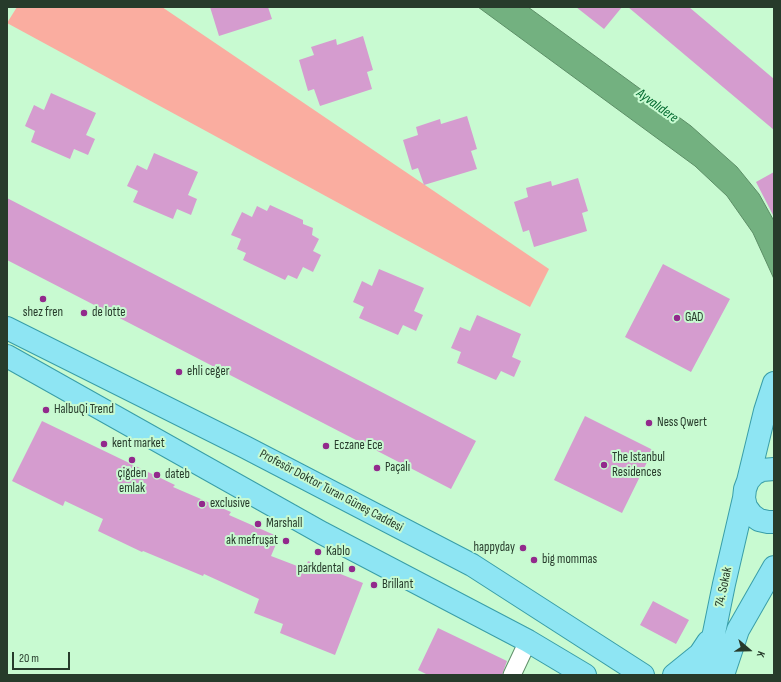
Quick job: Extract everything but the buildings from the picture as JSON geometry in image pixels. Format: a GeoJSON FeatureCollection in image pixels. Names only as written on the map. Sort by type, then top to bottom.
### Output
{"type":"FeatureCollection","features":[{"type":"Feature","properties":{"kind":"main road","name":"Profesör Doktor Turan Güneş Caddesi"},"geometry":{"type":"LineString","coordinates":[[7,328],[245,446],[472,565],[643,675]]}},
{"type":"Feature","properties":{"kind":"main road"},"geometry":{"type":"LineString","coordinates":[[7,357],[322,533],[528,641],[585,675]]}},
{"type":"Feature","properties":{"kind":"main road","name":"74. Sokak"},"geometry":{"type":"LineString","coordinates":[[701,675],[714,633],[746,489],[765,411],[774,383]]}},
{"type":"Feature","properties":{"kind":"main road"},"geometry":{"type":"LineString","coordinates":[[774,469],[762,470],[754,474],[746,489],[746,507],[759,520],[774,522]]}},
{"type":"Feature","properties":{"kind":"main road"},"geometry":{"type":"LineString","coordinates":[[722,675],[738,630],[774,567]]}},
{"type":"Feature","properties":{"kind":"main road"},"geometry":{"type":"LineString","coordinates":[[734,675],[738,630]]}},
{"type":"Feature","properties":{"kind":"main road"},"geometry":{"type":"LineString","coordinates":[[674,675],[681,671],[700,654],[714,633]]}},
{"type":"Feature","properties":{"kind":"street"},"geometry":{"type":"LineString","coordinates":[[512,675],[528,641]]}},
{"type":"Feature","properties":{"kind":"shaded area"},"geometry":{"type":"Polygon","coordinates":[[[17,7],[162,7],[549,269],[530,307],[7,23],[17,7]]]}},
{"type":"Feature","properties":{"kind":"water","name":"Ayvalıdere"},"geometry":{"type":"Polygon","coordinates":[[[478,7],[528,7],[691,126],[737,167],[759,194],[774,221],[774,279],[753,233],[727,196],[695,166],[478,7]]]}},
{"type":"Feature","properties":{"kind":"place","name":"shez fren"},"geometry":{"type":"Point","coordinates":[43,299]}},
{"type":"Feature","properties":{"kind":"place","name":"de lotte"},"geometry":{"type":"Point","coordinates":[84,313]}},
{"type":"Feature","properties":{"kind":"place","name":"GAD"},"geometry":{"type":"Point","coordinates":[677,318]}},
{"type":"Feature","properties":{"kind":"place","name":"ehli ceğer"},"geometry":{"type":"Point","coordinates":[179,372]}},
{"type":"Feature","properties":{"kind":"place","name":"HalbuQi Trend"},"geometry":{"type":"Point","coordinates":[46,410]}},
{"type":"Feature","properties":{"kind":"place","name":"Ness Qwert"},"geometry":{"type":"Point","coordinates":[649,423]}},
{"type":"Feature","properties":{"kind":"place","name":"kent market"},"geometry":{"type":"Point","coordinates":[104,444]}},
{"type":"Feature","properties":{"kind":"place","name":"Eczane Ece"},"geometry":{"type":"Point","coordinates":[326,446]}},
{"type":"Feature","properties":{"kind":"place","name":"çiğden emlak"},"geometry":{"type":"Point","coordinates":[132,460]}},
{"type":"Feature","properties":{"kind":"place","name":"The Istanbul Residences"},"geometry":{"type":"Point","coordinates":[604,465]}},
{"type":"Feature","properties":{"kind":"place","name":"Paçalı"},"geometry":{"type":"Point","coordinates":[377,468]}},
{"type":"Feature","properties":{"kind":"place","name":"dateb"},"geometry":{"type":"Point","coordinates":[157,475]}},
{"type":"Feature","properties":{"kind":"place","name":"exclusive"},"geometry":{"type":"Point","coordinates":[202,504]}},
{"type":"Feature","properties":{"kind":"place","name":"Marshall"},"geometry":{"type":"Point","coordinates":[258,524]}},
{"type":"Feature","properties":{"kind":"place","name":"ak mefruşat"},"geometry":{"type":"Point","coordinates":[286,541]}},
{"type":"Feature","properties":{"kind":"place","name":"happyday"},"geometry":{"type":"Point","coordinates":[523,548]}},
{"type":"Feature","properties":{"kind":"place","name":"Kablo"},"geometry":{"type":"Point","coordinates":[318,552]}},
{"type":"Feature","properties":{"kind":"place","name":"big mommas"},"geometry":{"type":"Point","coordinates":[534,560]}},
{"type":"Feature","properties":{"kind":"place","name":"parkdental"},"geometry":{"type":"Point","coordinates":[352,569]}},
{"type":"Feature","properties":{"kind":"place","name":"Brillant"},"geometry":{"type":"Point","coordinates":[374,585]}}]}
